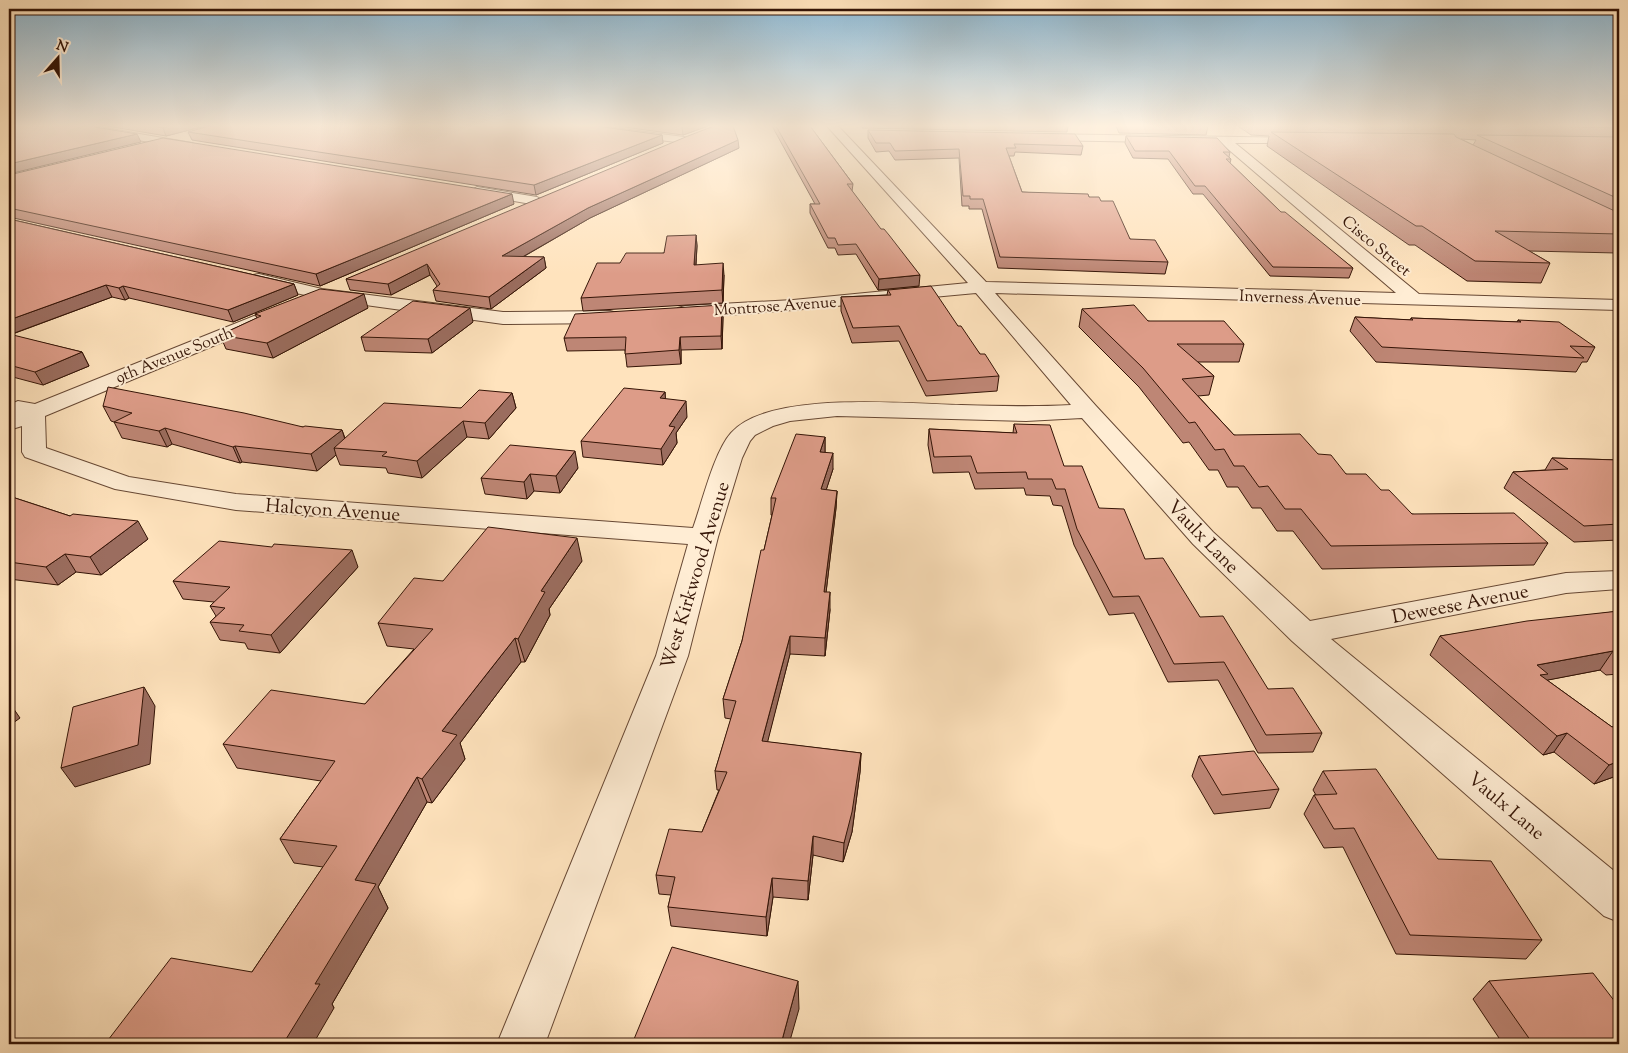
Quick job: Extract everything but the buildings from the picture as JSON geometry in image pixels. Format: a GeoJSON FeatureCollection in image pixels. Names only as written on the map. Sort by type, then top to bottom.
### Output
{"type":"FeatureCollection","features":[{"type":"Feature","properties":{"kind":"street","name":"Vaulx Lane"},"geometry":{"type":"LineString","coordinates":[[881,175],[1202,538],[1302,632],[1582,868],[1619,902]]}},
{"type":"Feature","properties":{"kind":"street","name":"Cisco Street"},"geometry":{"type":"LineString","coordinates":[[1266,175],[1415,300]]}},
{"type":"Feature","properties":{"kind":"street"},"geometry":{"type":"LineString","coordinates":[[468,190],[537,201]]}},
{"type":"Feature","properties":{"kind":"street"},"geometry":{"type":"LineString","coordinates":[[512,212],[555,194]]}},
{"type":"Feature","properties":{"kind":"street"},"geometry":{"type":"LineString","coordinates":[[245,276],[322,294],[503,318],[590,319],[629,316]]}},
{"type":"Feature","properties":{"kind":"street"},"geometry":{"type":"LineString","coordinates":[[295,305],[354,280]]}},
{"type":"Feature","properties":{"kind":"street","name":"Inverness Avenue"},"geometry":{"type":"LineString","coordinates":[[981,287],[1619,305]]}},
{"type":"Feature","properties":{"kind":"street","name":"Montrose Avenue"},"geometry":{"type":"LineString","coordinates":[[667,313],[793,305],[981,287]]}},
{"type":"Feature","properties":{"kind":"street","name":"9th Avenue South"},"geometry":{"type":"LineString","coordinates":[[9,423],[21,409],[268,316]]}},
{"type":"Feature","properties":{"kind":"street","name":"Halcyon Avenue"},"geometry":{"type":"LineString","coordinates":[[21,409],[34,452],[124,484],[236,502],[704,537]]}},
{"type":"Feature","properties":{"kind":"street","name":"West Kirkwood Avenue"},"geometry":{"type":"LineString","coordinates":[[521,1044],[672,656],[704,537],[730,458],[740,438],[747,430],[765,421],[787,414],[837,409],[1026,414],[1088,411]]}},
{"type":"Feature","properties":{"kind":"street","name":"Deweese Avenue"},"geometry":{"type":"LineString","coordinates":[[1302,632],[1566,583],[1619,580]]}}]}
